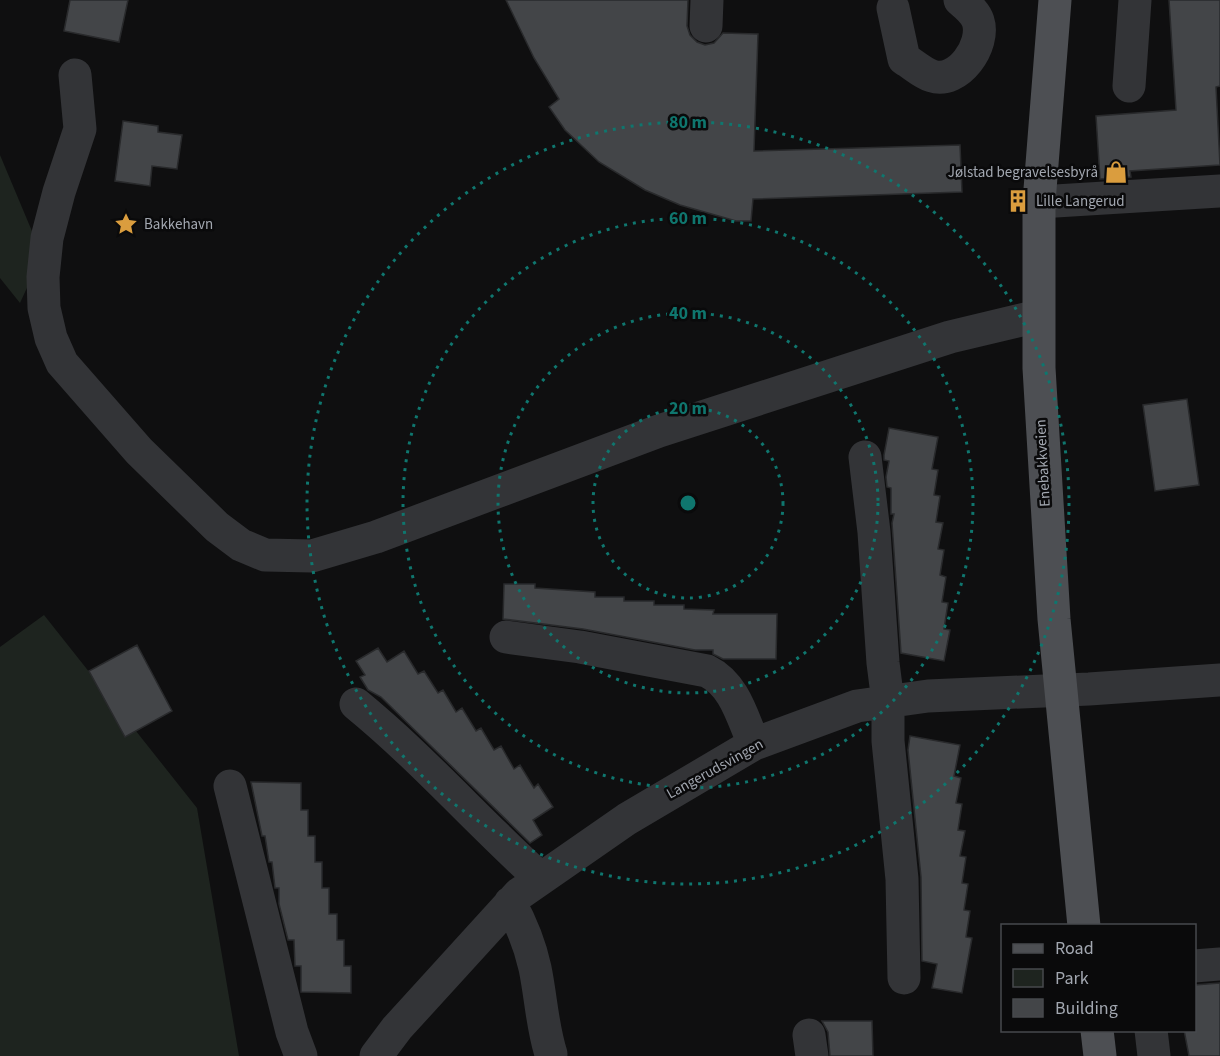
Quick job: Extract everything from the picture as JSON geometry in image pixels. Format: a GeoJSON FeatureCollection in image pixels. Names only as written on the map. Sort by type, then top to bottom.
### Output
{"type":"FeatureCollection","features":[{"type":"Feature","properties":{"kind":"main road","name":"Enebakkveien"},"geometry":{"type":"LineString","coordinates":[[1055,0],[1039,202],[1038,316],[1042,450],[1061,691],[1084,924]]}},
{"type":"Feature","properties":{"kind":"main road"},"geometry":{"type":"LineString","coordinates":[[1097,1032],[1100,1056]]}},
{"type":"Feature","properties":{"kind":"street"},"geometry":{"type":"LineString","coordinates":[[892,3],[904,59],[933,77],[948,76],[963,66],[972,54],[979,36],[978,22],[970,8],[960,0]]}},
{"type":"Feature","properties":{"kind":"street"},"geometry":{"type":"LineString","coordinates":[[1129,86],[1135,0]]}},
{"type":"Feature","properties":{"kind":"street"},"geometry":{"type":"LineString","coordinates":[[75,75],[80,129],[59,192],[47,238],[43,278],[44,308],[51,338],[62,363],[140,451],[217,527],[241,545],[265,555],[312,556],[376,537],[658,431],[950,338],[1038,316]]}},
{"type":"Feature","properties":{"kind":"street"},"geometry":{"type":"LineString","coordinates":[[1039,202],[1220,191]]}},
{"type":"Feature","properties":{"kind":"street"},"geometry":{"type":"LineString","coordinates":[[865,457],[888,702],[888,741],[902,879],[904,978]]}},
{"type":"Feature","properties":{"kind":"street"},"geometry":{"type":"LineString","coordinates":[[506,637],[580,647],[707,671],[720,677],[728,688],[738,704],[754,744]]}},
{"type":"Feature","properties":{"kind":"street","name":"Langerudsvingen"},"geometry":{"type":"LineString","coordinates":[[376,1056],[397,1028],[510,903],[540,878],[627,819],[754,744],[857,706],[928,696],[1061,691],[1220,680]]}},
{"type":"Feature","properties":{"kind":"street"},"geometry":{"type":"LineString","coordinates":[[356,704],[398,738],[462,805],[540,878]]}},
{"type":"Feature","properties":{"kind":"street"},"geometry":{"type":"LineString","coordinates":[[230,786],[292,1032],[301,1056]]}},
{"type":"Feature","properties":{"kind":"street"},"geometry":{"type":"LineString","coordinates":[[510,903],[525,934],[535,966],[543,1026],[551,1054]]}},
{"type":"Feature","properties":{"kind":"street"},"geometry":{"type":"LineString","coordinates":[[1196,966],[1220,964]]}},
{"type":"Feature","properties":{"kind":"street"},"geometry":{"type":"LineString","coordinates":[[1150,1032],[1154,1056]]}},
{"type":"Feature","properties":{"kind":"green space"},"geometry":{"type":"Polygon","coordinates":[[[0,155],[42,255],[20,303],[0,278],[0,155]]]}},
{"type":"Feature","properties":{"kind":"green space"},"geometry":{"type":"Polygon","coordinates":[[[44,615],[197,808],[239,1056],[0,1056],[0,647],[44,615]]]}},
{"type":"Feature","properties":{"kind":"building"},"geometry":{"type":"Polygon","coordinates":[[[70,0],[128,0],[119,42],[64,31],[70,0]]]}},
{"type":"Feature","properties":{"kind":"building"},"geometry":{"type":"Polygon","coordinates":[[[506,0],[688,0],[687,26],[690,35],[697,42],[705,45],[714,43],[723,33],[758,34],[754,151],[960,145],[962,192],[753,199],[751,221],[736,221],[680,205],[645,190],[599,162],[565,130],[549,107],[559,99],[534,58],[506,0]]]}},
{"type":"Feature","properties":{"kind":"building"},"geometry":{"type":"Polygon","coordinates":[[[1169,0],[1220,0],[1220,86],[1216,87],[1220,165],[1130,171],[1131,177],[1100,179],[1096,116],[1176,110],[1169,0]]]}},
{"type":"Feature","properties":{"kind":"building"},"geometry":{"type":"Polygon","coordinates":[[[123,121],[158,126],[158,132],[182,135],[177,169],[152,166],[150,186],[115,181],[123,121]]]}},
{"type":"Feature","properties":{"kind":"building"},"geometry":{"type":"Polygon","coordinates":[[[1187,399],[1199,485],[1155,491],[1143,405],[1187,399]]]}},
{"type":"Feature","properties":{"kind":"building"},"geometry":{"type":"Polygon","coordinates":[[[889,428],[938,437],[932,469],[938,470],[934,495],[940,496],[936,522],[943,523],[938,549],[944,550],[940,575],[946,577],[942,602],[948,603],[944,629],[950,630],[944,661],[901,653],[892,523],[894,514],[891,514],[891,488],[887,487],[886,477],[889,461],[884,460],[889,428]]]}},
{"type":"Feature","properties":{"kind":"building"},"geometry":{"type":"Polygon","coordinates":[[[504,584],[535,584],[535,588],[595,592],[595,597],[624,597],[624,601],[654,601],[654,605],[684,605],[684,609],[714,610],[713,614],[777,614],[776,659],[723,659],[713,654],[713,650],[695,650],[583,629],[503,619],[504,584]]]}},
{"type":"Feature","properties":{"kind":"building"},"geometry":{"type":"Polygon","coordinates":[[[137,645],[172,711],[125,737],[89,671],[137,645]]]}},
{"type":"Feature","properties":{"kind":"building"},"geometry":{"type":"Polygon","coordinates":[[[378,648],[387,662],[404,651],[418,674],[424,671],[438,693],[443,690],[456,712],[462,708],[476,731],[481,728],[494,750],[501,746],[514,769],[520,765],[534,788],[538,784],[553,807],[533,820],[542,835],[530,843],[381,697],[368,690],[360,677],[365,675],[356,661],[378,648]]]}},
{"type":"Feature","properties":{"kind":"building"},"geometry":{"type":"Polygon","coordinates":[[[910,736],[960,745],[954,776],[961,778],[956,803],[962,804],[958,830],[965,831],[960,856],[966,857],[962,883],[968,884],[964,910],[970,911],[966,937],[972,938],[962,993],[932,988],[937,964],[922,961],[921,877],[908,750],[910,736]]]}},
{"type":"Feature","properties":{"kind":"building"},"geometry":{"type":"Polygon","coordinates":[[[251,782],[301,783],[301,810],[308,810],[308,836],[315,836],[315,862],[322,862],[322,888],[329,888],[329,914],[337,914],[337,940],[344,940],[344,966],[351,966],[351,993],[301,992],[301,966],[295,966],[294,940],[288,940],[279,904],[279,888],[275,888],[272,862],[269,862],[265,836],[262,836],[251,782]]]}},
{"type":"Feature","properties":{"kind":"building"},"geometry":{"type":"Polygon","coordinates":[[[1220,983],[1220,1056],[1189,1056],[1184,1032],[1196,1032],[1196,985],[1220,983]]]}},
{"type":"Feature","properties":{"kind":"building"},"geometry":{"type":"Polygon","coordinates":[[[822,1021],[872,1021],[873,1056],[830,1056],[828,1032],[822,1021]]]}},
{"type":"Feature","properties":{"kind":"place","name":"Jølstad begravelsesbyrå"},"geometry":{"type":"Point","coordinates":[1116,172]}},
{"type":"Feature","properties":{"kind":"place","name":"Lille Langerud"},"geometry":{"type":"Point","coordinates":[1018,201]}},
{"type":"Feature","properties":{"kind":"place","name":"Bakkehavn"},"geometry":{"type":"Point","coordinates":[126,224]}}]}
